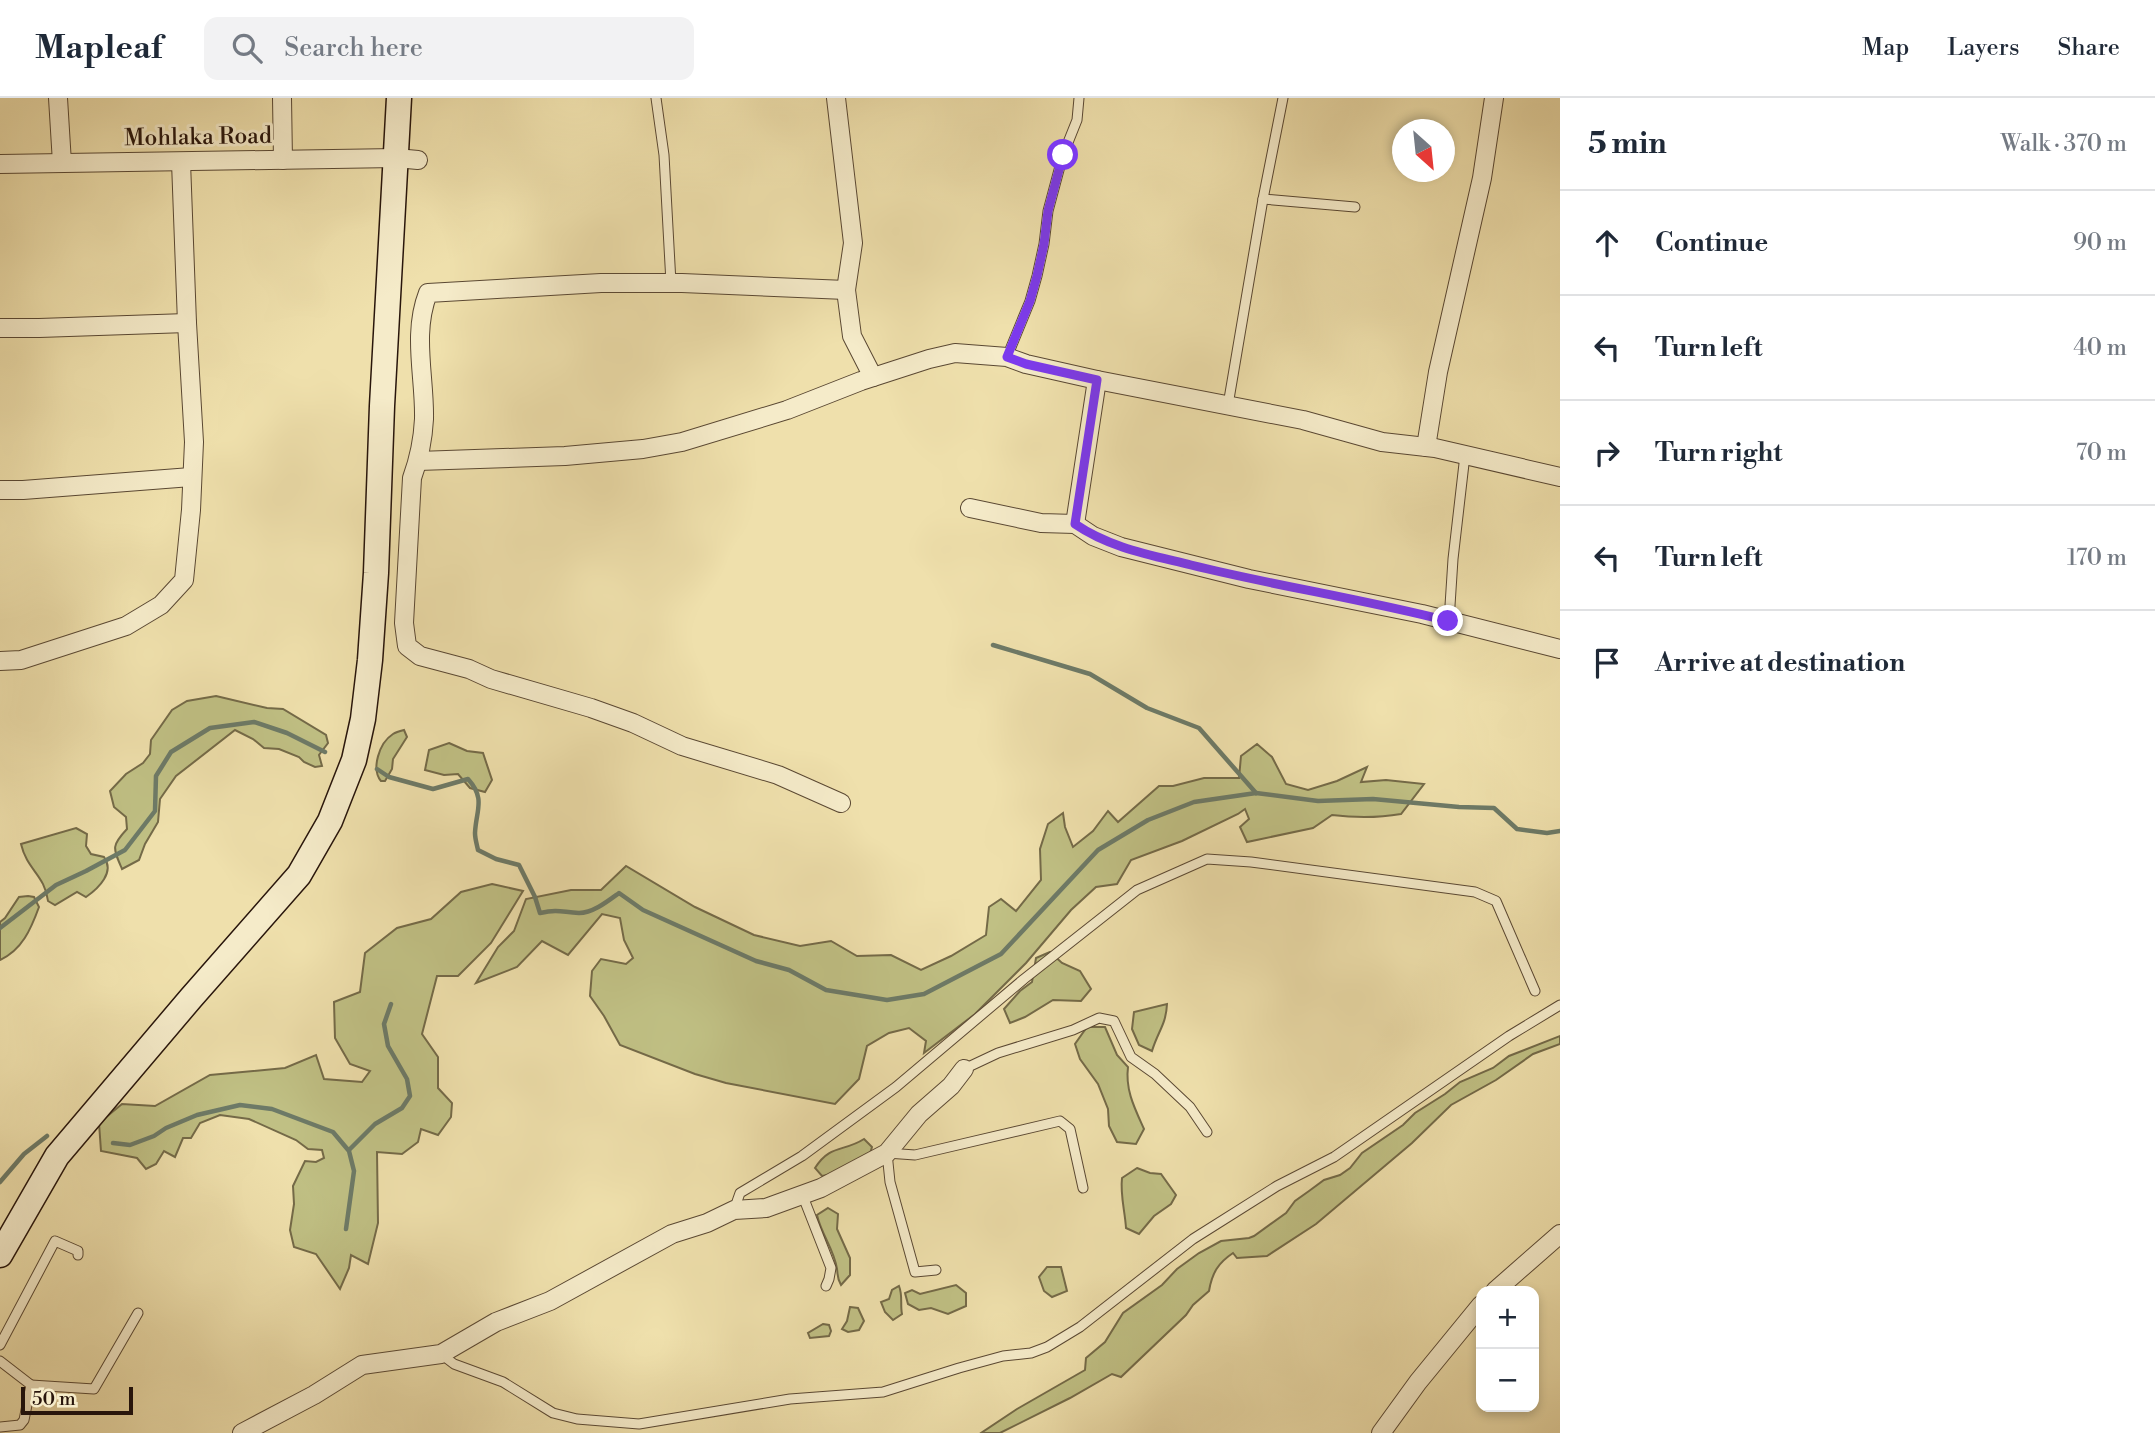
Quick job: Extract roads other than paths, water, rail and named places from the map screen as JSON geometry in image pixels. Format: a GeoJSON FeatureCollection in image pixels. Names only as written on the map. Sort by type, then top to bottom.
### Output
{"type":"FeatureCollection","features":[{"type":"Feature","properties":{"kind":"main road"},"geometry":{"type":"LineString","coordinates":[[0,1255],[57,1156],[299,875],[330,821],[354,760],[363,719],[370,660],[382,406],[407,159],[400,98]]}},
{"type":"Feature","properties":{"kind":"street"},"geometry":{"type":"LineString","coordinates":[[58,98],[62,163]]}},
{"type":"Feature","properties":{"kind":"street"},"geometry":{"type":"LineString","coordinates":[[282,98],[283,160]]}},
{"type":"Feature","properties":{"kind":"street"},"geometry":{"type":"LineString","coordinates":[[836,98],[853,243],[846,290],[852,337],[873,377]]}},
{"type":"Feature","properties":{"kind":"street"},"geometry":{"type":"LineString","coordinates":[[1426,447],[1438,373],[1482,178],[1494,98]]}},
{"type":"Feature","properties":{"kind":"street","name":"Mohlaka Road"},"geometry":{"type":"LineString","coordinates":[[0,164],[407,159]]}},
{"type":"Feature","properties":{"kind":"street"},"geometry":{"type":"LineString","coordinates":[[0,661],[21,660],[126,626],[161,605],[184,580],[194,442],[181,162]]}},
{"type":"Feature","properties":{"kind":"street"},"geometry":{"type":"LineString","coordinates":[[841,803],[778,775],[682,746],[633,723],[591,708],[420,656],[407,646],[404,623],[412,478],[418,461],[424,418],[419,360],[424,304],[428,293],[671,283],[846,290]]}},
{"type":"Feature","properties":{"kind":"street"},"geometry":{"type":"LineString","coordinates":[[0,328],[187,323]]}},
{"type":"Feature","properties":{"kind":"street"},"geometry":{"type":"LineString","coordinates":[[418,461],[565,456],[643,449],[682,442],[787,411],[873,377],[955,353],[1007,357],[1097,380],[1303,420],[1381,442],[1426,447],[1560,477]]}},
{"type":"Feature","properties":{"kind":"street"},"geometry":{"type":"LineString","coordinates":[[1075,524],[1097,380]]}},
{"type":"Feature","properties":{"kind":"street"},"geometry":{"type":"LineString","coordinates":[[0,490],[191,477]]}},
{"type":"Feature","properties":{"kind":"street"},"geometry":{"type":"LineString","coordinates":[[970,508],[1041,523],[1075,524],[1093,536],[1121,547],[1249,579],[1448,621],[1560,649]]}},
{"type":"Feature","properties":{"kind":"street"},"geometry":{"type":"LineString","coordinates":[[377,554],[407,557]]}},
{"type":"Feature","properties":{"kind":"street"},"geometry":{"type":"LineString","coordinates":[[242,1433],[314,1395],[362,1365],[441,1354],[496,1322],[550,1301],[672,1234],[707,1223],[734,1210],[766,1209],[821,1188],[887,1153],[919,1114],[951,1086],[964,1069]]}},
{"type":"Feature","properties":{"kind":"street"},"geometry":{"type":"LineString","coordinates":[[1502,1286],[1560,1234]]}},
{"type":"Feature","properties":{"kind":"street"},"geometry":{"type":"LineString","coordinates":[[1381,1433],[1476,1311]]}},
{"type":"Feature","properties":{"kind":"lane"},"geometry":{"type":"LineString","coordinates":[[656,98],[664,155],[671,283]]}},
{"type":"Feature","properties":{"kind":"lane"},"geometry":{"type":"LineString","coordinates":[[1007,357],[1030,301],[1037,276],[1048,211],[1063,155],[1077,120],[1079,98]]}},
{"type":"Feature","properties":{"kind":"lane"},"geometry":{"type":"LineString","coordinates":[[1228,405],[1283,98]]}},
{"type":"Feature","properties":{"kind":"lane"},"geometry":{"type":"LineString","coordinates":[[1263,199],[1355,207]]}},
{"type":"Feature","properties":{"kind":"lane"},"geometry":{"type":"LineString","coordinates":[[1448,621],[1465,455]]}},
{"type":"Feature","properties":{"kind":"lane"},"geometry":{"type":"LineString","coordinates":[[734,1210],[740,1193],[802,1156],[896,1087],[1024,979],[1137,890],[1207,859],[1251,862],[1475,892],[1496,901],[1535,991]]}},
{"type":"Feature","properties":{"kind":"lane"},"geometry":{"type":"LineString","coordinates":[[441,1354],[454,1364],[503,1382],[553,1413],[577,1419],[639,1424],[790,1399],[883,1392],[959,1367],[1003,1356],[1031,1353],[1047,1347],[1080,1327],[1193,1239],[1277,1186],[1334,1157],[1509,1036],[1560,1005]]}},
{"type":"Feature","properties":{"kind":"lane"},"geometry":{"type":"LineString","coordinates":[[964,1069],[998,1053],[1073,1030],[1099,1018],[1114,1021],[1131,1057],[1155,1074],[1190,1107],[1207,1132]]}},
{"type":"Feature","properties":{"kind":"lane"},"geometry":{"type":"LineString","coordinates":[[936,1270],[915,1272],[890,1181],[887,1153],[915,1154],[1060,1121],[1070,1129],[1083,1188]]}},
{"type":"Feature","properties":{"kind":"lane"},"geometry":{"type":"LineString","coordinates":[[802,1194],[831,1268],[826,1286]]}},
{"type":"Feature","properties":{"kind":"lane"},"geometry":{"type":"LineString","coordinates":[[0,1345],[55,1241],[78,1251],[78,1255]]}},
{"type":"Feature","properties":{"kind":"lane"},"geometry":{"type":"LineString","coordinates":[[0,1361],[31,1385],[94,1389],[138,1312]]}},
{"type":"Feature","properties":{"kind":"lane"},"geometry":{"type":"LineString","coordinates":[[0,1427],[20,1425],[24,1420],[31,1385]]}},
{"type":"Feature","properties":{"kind":"waterway"},"geometry":{"type":"LineString","coordinates":[[993,645],[1090,674],[1147,708],[1199,728],[1256,793]]}},
{"type":"Feature","properties":{"kind":"waterway"},"geometry":{"type":"LineString","coordinates":[[0,928],[56,885],[125,850],[155,811],[156,776],[171,752],[210,728],[254,722],[287,733],[325,752]]}},
{"type":"Feature","properties":{"kind":"waterway"},"geometry":{"type":"LineString","coordinates":[[377,769],[389,777],[433,789],[468,779],[477,793],[479,805],[475,833],[478,850],[496,859],[519,865],[540,913],[590,911],[619,893],[643,910],[756,961],[789,970],[826,990],[887,1000],[924,994],[1001,954],[1098,850],[1148,820],[1194,802],[1256,793],[1318,801],[1373,799],[1494,808],[1517,829],[1547,833],[1560,831]]}},
{"type":"Feature","properties":{"kind":"waterway"},"geometry":{"type":"LineString","coordinates":[[349,1150],[375,1124],[402,1108],[410,1096],[407,1079],[388,1046],[384,1024],[391,1004]]}},
{"type":"Feature","properties":{"kind":"waterway"},"geometry":{"type":"LineString","coordinates":[[113,1143],[130,1145],[197,1115],[240,1105],[272,1109],[333,1132],[349,1151],[354,1171],[346,1229]]}},
{"type":"Feature","properties":{"kind":"waterway"},"geometry":{"type":"LineString","coordinates":[[0,1182],[24,1154],[47,1136]]}}]}
